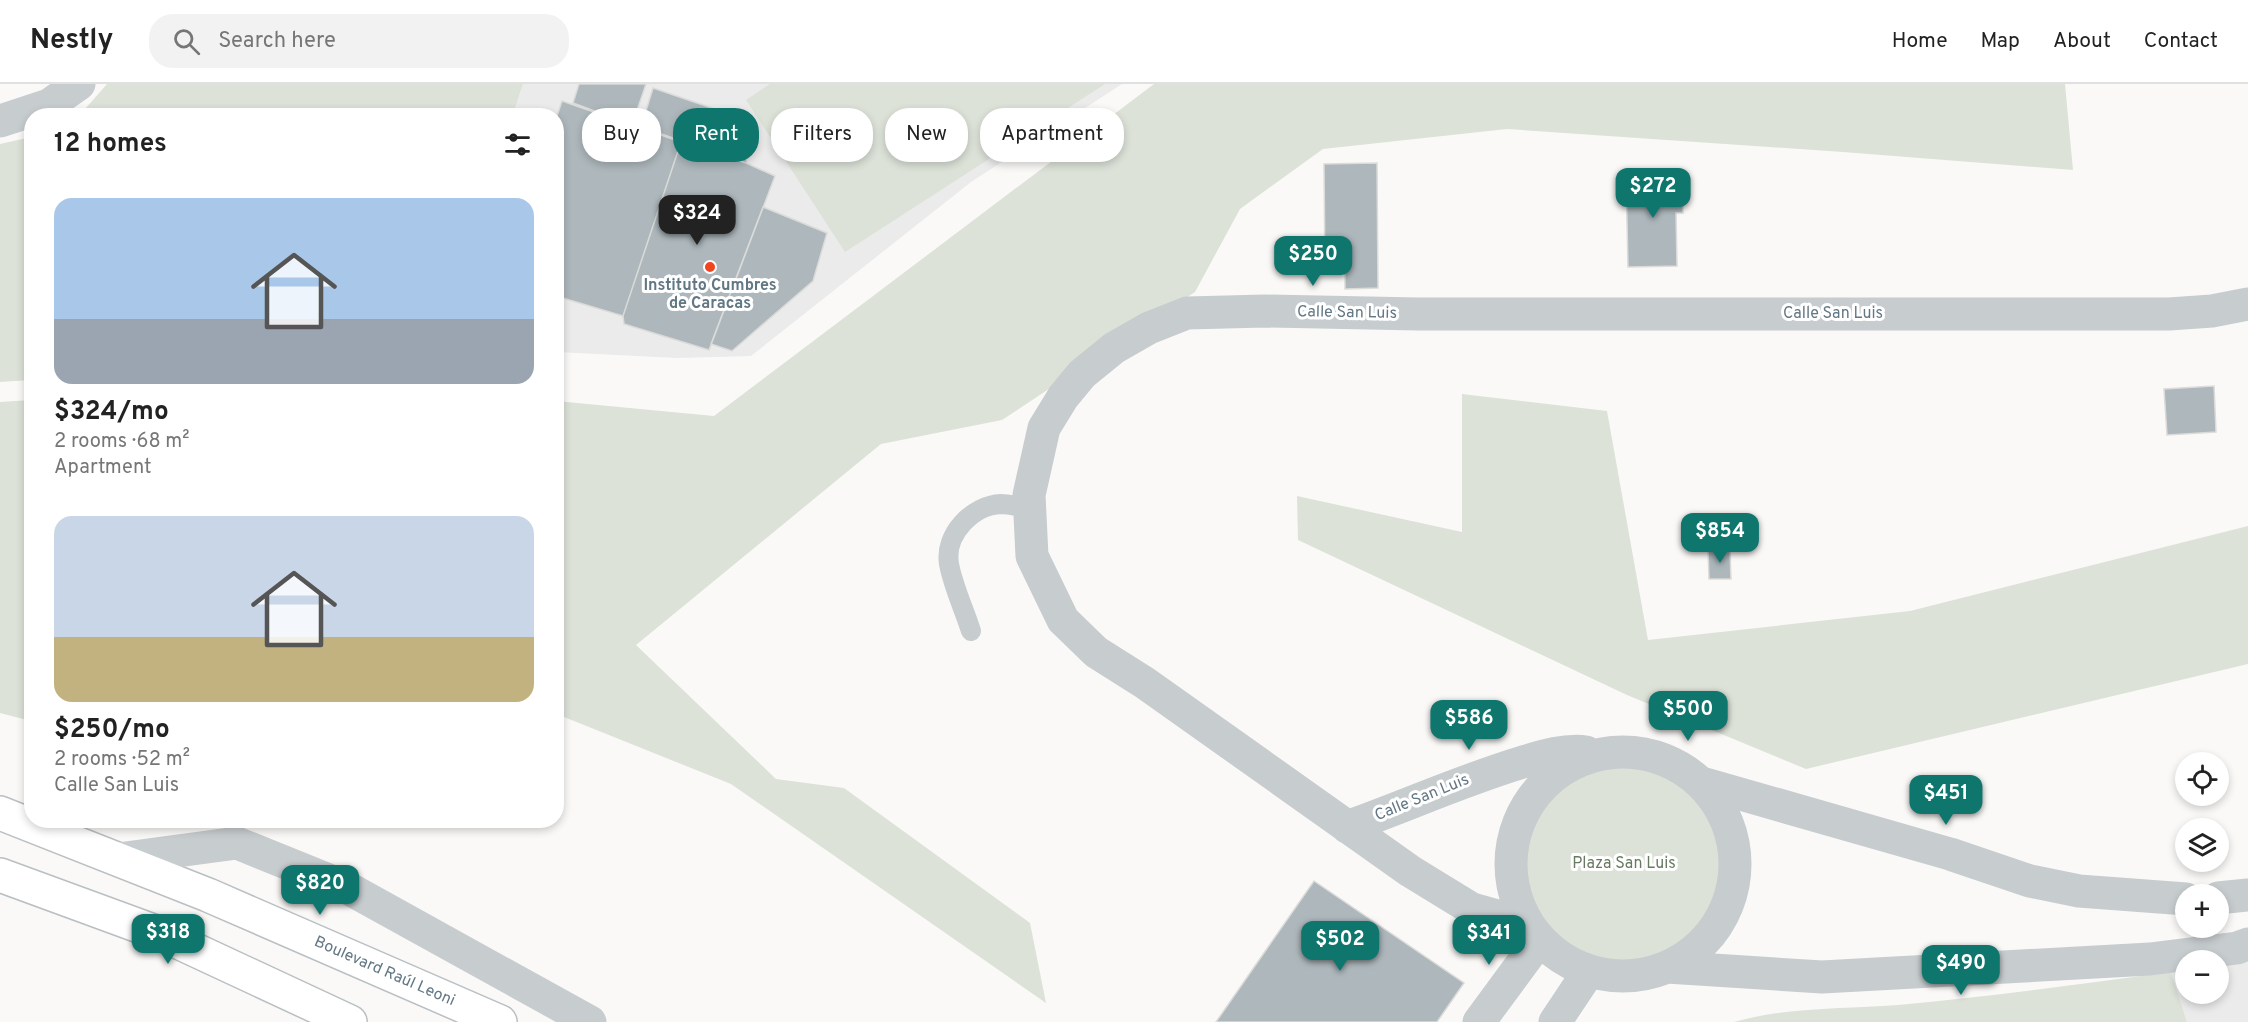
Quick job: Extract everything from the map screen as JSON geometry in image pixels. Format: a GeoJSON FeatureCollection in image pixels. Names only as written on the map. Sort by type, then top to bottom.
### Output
{"type":"FeatureCollection","features":[{"type":"Feature","properties":{"kind":"main road","name":"Boulevard Raúl Leoni"},"geometry":{"type":"LineString","coordinates":[[0,813],[24,822]]}},
{"type":"Feature","properties":{"kind":"main road","name":"Boulevard Raúl Leoni"},"geometry":{"type":"LineString","coordinates":[[38,828],[208,895],[500,1022]]}},
{"type":"Feature","properties":{"kind":"main road"},"geometry":{"type":"LineString","coordinates":[[0,875],[161,934],[350,1022]]}},
{"type":"Feature","properties":{"kind":"street"},"geometry":{"type":"LineString","coordinates":[[40,108],[49,105],[78,84]]}},
{"type":"Feature","properties":{"kind":"street"},"geometry":{"type":"LineString","coordinates":[[0,121],[24,113]]}},
{"type":"Feature","properties":{"kind":"street","name":"Calle San Luis"},"geometry":{"type":"LineString","coordinates":[[1534,932],[1472,909],[1410,871],[1299,791],[1096,652],[1063,620],[1032,556],[1029,495],[1034,464],[1044,428],[1063,397],[1082,374],[1114,348],[1149,328],[1187,313],[1265,311],[1418,314],[2169,314],[2212,311],[2248,304]]}},
{"type":"Feature","properties":{"kind":"street","name":"Calle San Luis"},"geometry":{"type":"LineString","coordinates":[[1347,827],[1401,808],[1478,775],[1546,756],[1579,751],[1603,754]]}},
{"type":"Feature","properties":{"kind":"street"},"geometry":{"type":"LineString","coordinates":[[1630,752],[1656,756],[1680,767],[1702,783],[1718,802],[1729,823],[1735,848],[1736,872],[1731,896],[1712,932],[1689,955],[1667,967],[1629,976],[1609,975],[1589,970],[1571,963],[1554,952],[1534,932],[1519,905],[1513,884],[1511,863],[1520,820],[1531,801],[1545,784],[1562,770],[1582,760],[1603,754],[1630,752]]}},
{"type":"Feature","properties":{"kind":"street"},"geometry":{"type":"LineString","coordinates":[[1702,783],[1950,854],[2030,881],[2079,891],[2175,898]]}},
{"type":"Feature","properties":{"kind":"street"},"geometry":{"type":"LineString","coordinates":[[118,859],[237,843],[346,887],[590,1022]]}},
{"type":"Feature","properties":{"kind":"street"},"geometry":{"type":"LineString","coordinates":[[2229,897],[2248,896]]}},
{"type":"Feature","properties":{"kind":"street"},"geometry":{"type":"LineString","coordinates":[[1479,1022],[1534,932]]}},
{"type":"Feature","properties":{"kind":"street"},"geometry":{"type":"LineString","coordinates":[[1667,967],[1822,978],[2150,959],[2248,945]]}},
{"type":"Feature","properties":{"kind":"street"},"geometry":{"type":"LineString","coordinates":[[1555,1022],[1589,970]]}},
{"type":"Feature","properties":{"kind":"lane"},"geometry":{"type":"LineString","coordinates":[[971,631],[949,563],[953,538],[968,517],[984,507],[1002,504],[1029,508]]}},
{"type":"Feature","properties":{"kind":"shaded area","name":"Instituto Cumbres de Caracas"},"geometry":{"type":"Polygon","coordinates":[[[523,84],[1122,84],[1085,108],[980,108],[980,162],[1002,162],[971,182],[751,356],[677,358],[564,352],[564,108],[516,108],[523,84]]]}},
{"type":"Feature","properties":{"kind":"shaded area"},"geometry":{"type":"Polygon","coordinates":[[[2248,962],[2248,1022],[2187,1022],[2181,1004],[2229,1004],[2229,965],[2248,962]]]}},
{"type":"Feature","properties":{"kind":"shaded area"},"geometry":{"type":"Polygon","coordinates":[[[2175,971],[2175,984],[2171,972],[2175,971]]]}},
{"type":"Feature","properties":{"kind":"green space"},"geometry":{"type":"Polygon","coordinates":[[[107,84],[523,84],[515,108],[86,108],[107,84]]]}},
{"type":"Feature","properties":{"kind":"green space"},"geometry":{"type":"Polygon","coordinates":[[[770,84],[1105,84],[1068,108],[980,108],[980,162],[984,162],[845,252],[786,162],[873,162],[873,108],[771,108],[771,138],[759,120],[759,108],[751,108],[746,100],[770,84]]]}},
{"type":"Feature","properties":{"kind":"green space"},"geometry":{"type":"Polygon","coordinates":[[[1154,84],[2065,84],[2073,170],[1507,129],[1323,149],[1240,209],[1195,292],[1002,420],[881,444],[636,645],[776,779],[844,788],[1030,923],[1046,1003],[731,784],[564,717],[564,402],[714,416],[1051,162],[1124,162],[1124,108],[1122,108],[1154,84]]]}},
{"type":"Feature","properties":{"kind":"green space"},"geometry":{"type":"Polygon","coordinates":[[[24,139],[24,380],[0,382],[0,144],[24,139]]]}},
{"type":"Feature","properties":{"kind":"green space"},"geometry":{"type":"Polygon","coordinates":[[[1462,394],[1607,411],[1648,640],[1910,611],[2248,526],[2248,664],[1806,769],[1627,695],[1298,540],[1297,496],[1462,532],[1462,394]]]}},
{"type":"Feature","properties":{"kind":"green space"},"geometry":{"type":"Polygon","coordinates":[[[24,400],[24,719],[0,713],[0,402],[24,400]]]}},
{"type":"Feature","properties":{"kind":"green space","name":"Plaza San Luis"},"geometry":{"type":"Polygon","coordinates":[[[1624,752],[1646,754],[1677,765],[1703,785],[1723,811],[1734,842],[1736,864],[1734,886],[1723,917],[1703,943],[1677,963],[1646,974],[1624,976],[1602,974],[1571,963],[1545,943],[1525,917],[1514,886],[1512,864],[1514,842],[1525,811],[1545,785],[1571,765],[1602,754],[1624,752]]]}},
{"type":"Feature","properties":{"kind":"green space"},"geometry":{"type":"Polygon","coordinates":[[[2171,972],[2175,984],[2175,1004],[2181,1004],[2187,1022],[1734,1022],[1794,1011],[1898,1005],[2171,972]]]}},
{"type":"Feature","properties":{"kind":"building"},"geometry":{"type":"Polygon","coordinates":[[[579,84],[646,84],[638,108],[586,108],[573,103],[579,84]]]}},
{"type":"Feature","properties":{"kind":"building"},"geometry":{"type":"Polygon","coordinates":[[[653,88],[712,108],[673,108],[673,138],[661,134],[661,108],[647,108],[653,88]]]}},
{"type":"Feature","properties":{"kind":"building"},"geometry":{"type":"Polygon","coordinates":[[[562,101],[582,108],[582,162],[661,162],[661,135],[673,139],[674,162],[623,316],[564,298],[564,108],[560,108],[562,101]]]}},
{"type":"Feature","properties":{"kind":"building"},"geometry":{"type":"Polygon","coordinates":[[[674,162],[743,162],[775,176],[709,350],[624,324],[623,316],[674,162]]]}},
{"type":"Feature","properties":{"kind":"building"},"geometry":{"type":"Polygon","coordinates":[[[1377,163],[1378,288],[1345,289],[1345,268],[1325,267],[1324,164],[1377,163]]]}},
{"type":"Feature","properties":{"kind":"building"},"geometry":{"type":"Polygon","coordinates":[[[1683,174],[1683,213],[1676,213],[1677,266],[1628,267],[1626,175],[1683,174]]]}},
{"type":"Feature","properties":{"kind":"building"},"geometry":{"type":"Polygon","coordinates":[[[763,207],[827,233],[813,281],[732,351],[711,344],[763,207]]]}},
{"type":"Feature","properties":{"kind":"building"},"geometry":{"type":"Polygon","coordinates":[[[2214,386],[2216,432],[2167,435],[2164,389],[2214,386]]]}},
{"type":"Feature","properties":{"kind":"building"},"geometry":{"type":"Polygon","coordinates":[[[1730,549],[1731,579],[1709,579],[1708,550],[1730,549]]]}},
{"type":"Feature","properties":{"kind":"building"},"geometry":{"type":"Polygon","coordinates":[[[1314,881],[1464,983],[1437,1022],[1216,1022],[1314,881]]]}},
{"type":"Feature","properties":{"kind":"place","name":"Instituto Cumbres de Caracas"},"geometry":{"type":"Point","coordinates":[710,267]}}]}
